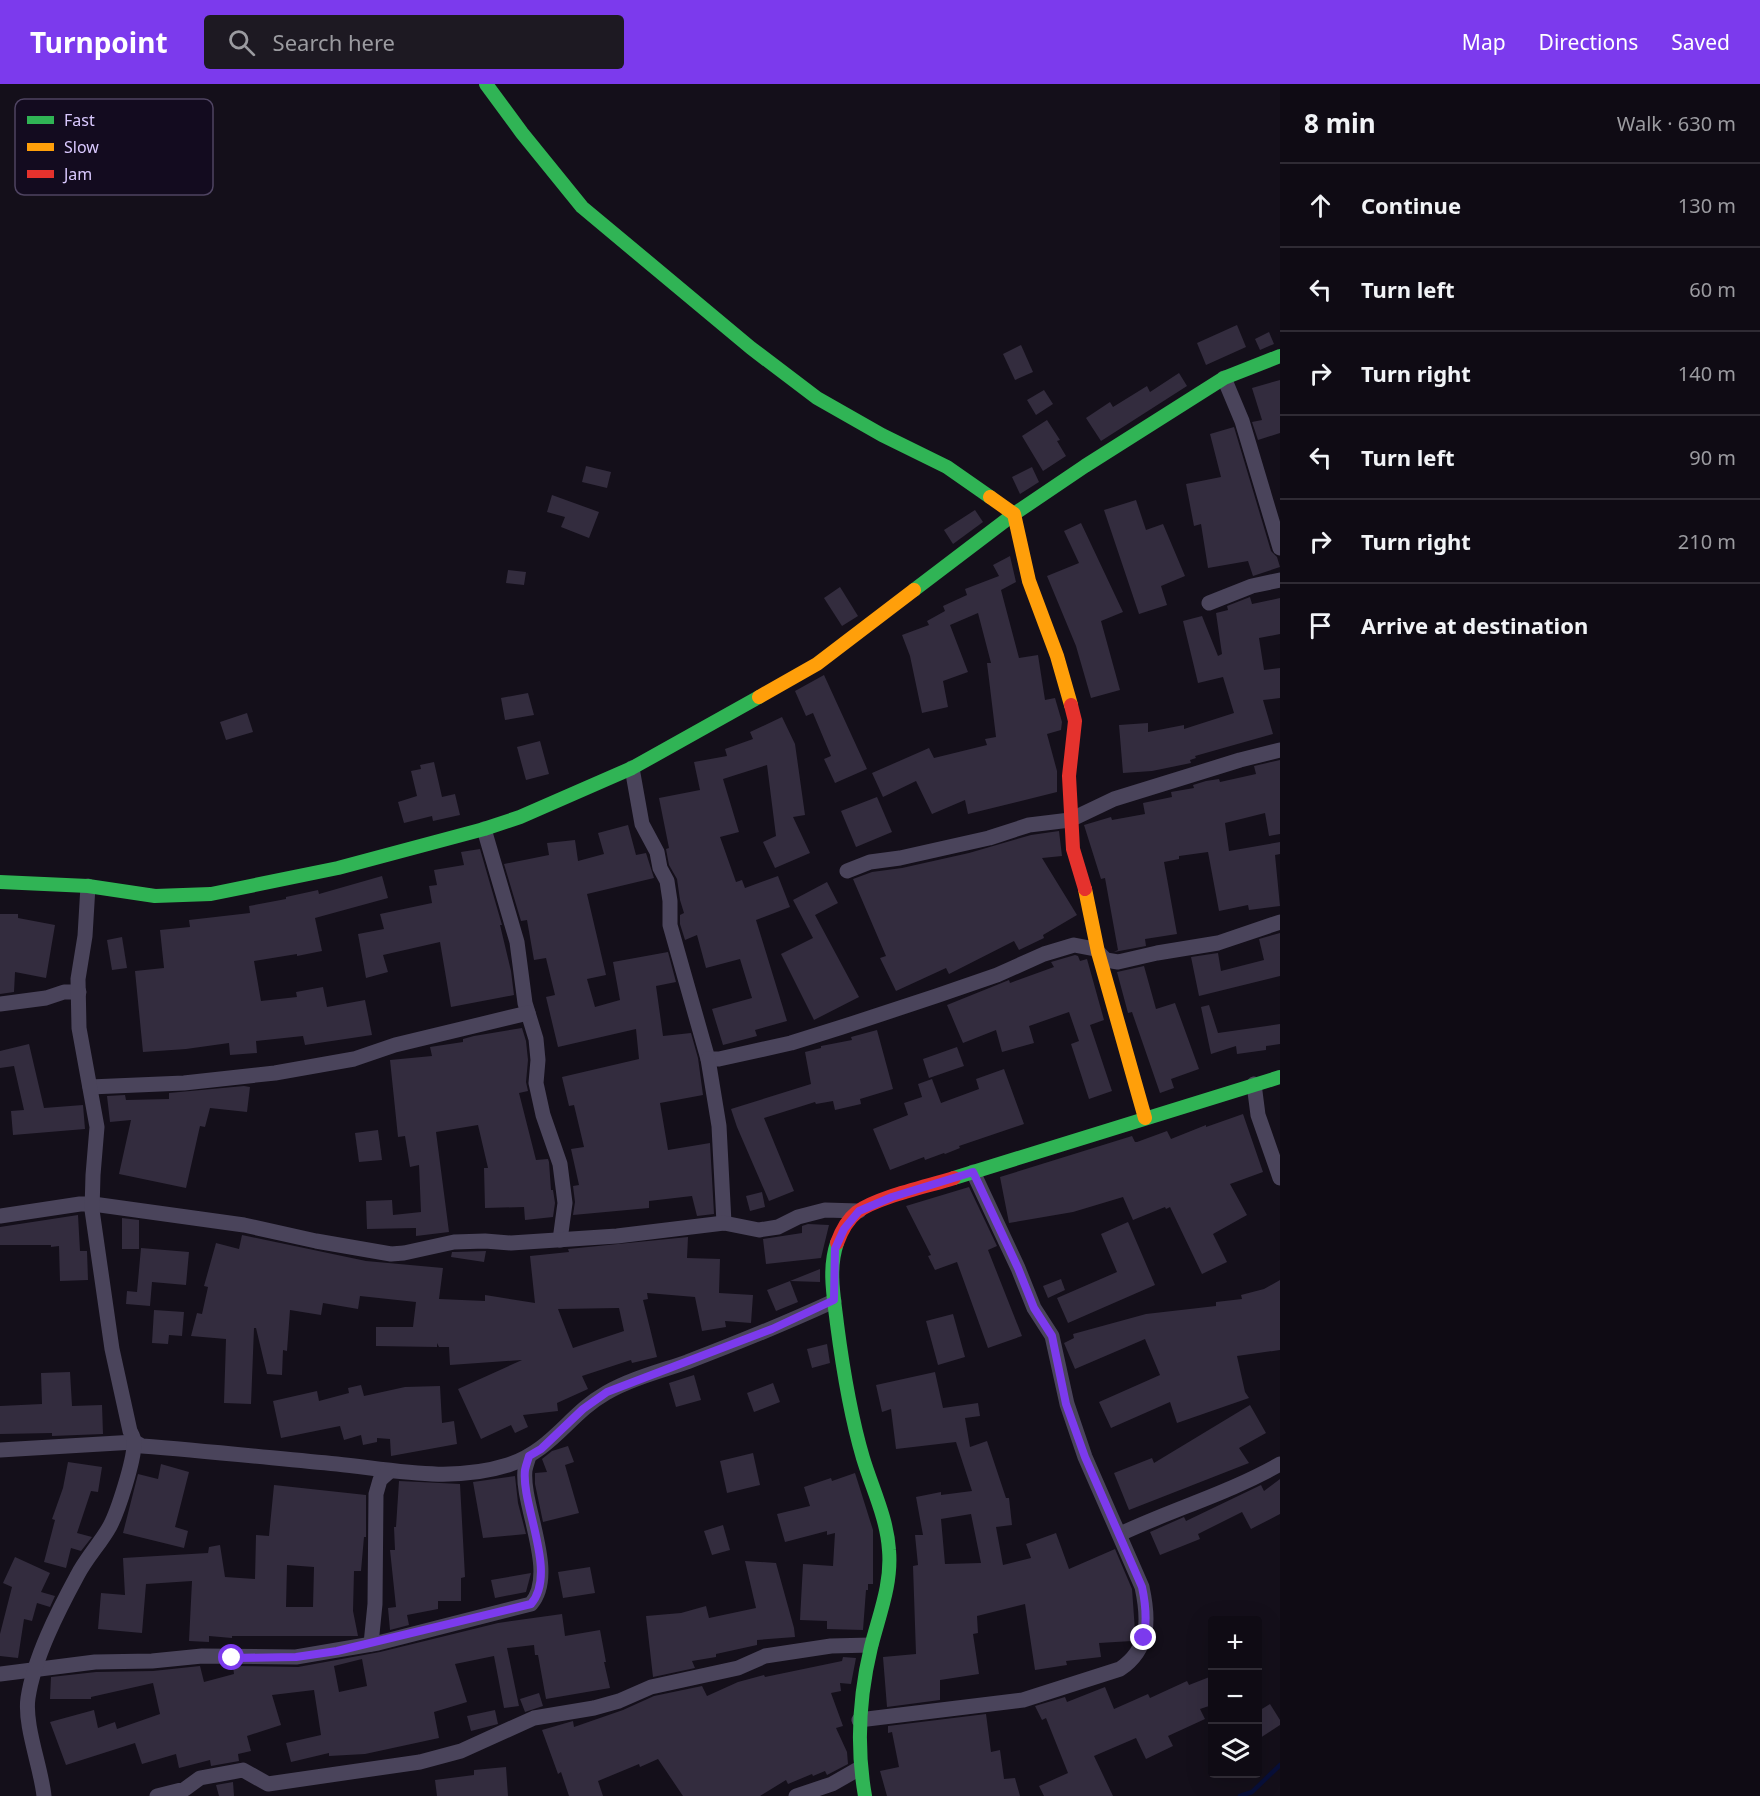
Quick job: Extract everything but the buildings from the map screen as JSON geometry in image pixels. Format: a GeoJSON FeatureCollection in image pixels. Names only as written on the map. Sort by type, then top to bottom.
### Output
{"type":"FeatureCollection","features":[{"type":"Feature","properties":{"kind":"street"},"geometry":{"type":"LineString","coordinates":[[486,84],[582,207],[743,341],[817,398],[882,435],[947,467],[1014,514],[1029,581],[1057,656],[1076,721],[1069,776],[1073,849],[1089,901],[1098,952],[1145,1118]]}},
{"type":"Feature","properties":{"kind":"street"},"geometry":{"type":"LineString","coordinates":[[0,882],[88,886],[155,896],[211,894],[338,868],[484,830],[520,817],[632,768],[817,664],[1014,514],[1085,466],[1224,378],[1280,356]]}},
{"type":"Feature","properties":{"kind":"street"},"geometry":{"type":"LineString","coordinates":[[1224,378],[1242,421],[1280,548]]}},
{"type":"Feature","properties":{"kind":"street"},"geometry":{"type":"LineString","coordinates":[[1209,603],[1252,586],[1280,580]]}},
{"type":"Feature","properties":{"kind":"street"},"geometry":{"type":"LineString","coordinates":[[847,871],[870,862],[900,858],[989,838],[1029,825],[1070,820],[1114,799],[1280,750]]}},
{"type":"Feature","properties":{"kind":"street"},"geometry":{"type":"LineString","coordinates":[[632,768],[642,824],[657,852],[660,868],[667,881],[670,925],[708,1059],[719,1126],[724,1223]]}},
{"type":"Feature","properties":{"kind":"street"},"geometry":{"type":"LineString","coordinates":[[484,830],[517,942],[525,1002],[537,1039],[536,1083],[560,1164],[565,1203],[560,1240]]}},
{"type":"Feature","properties":{"kind":"street"},"geometry":{"type":"LineString","coordinates":[[44,1796],[42,1777],[28,1719],[28,1700],[47,1635],[78,1574],[110,1526],[126,1482],[135,1442],[130,1431],[112,1349],[93,1204],[97,1127],[79,1028],[78,979],[85,936],[88,886]]}},
{"type":"Feature","properties":{"kind":"street"},"geometry":{"type":"LineString","coordinates":[[708,1059],[718,1059],[791,1043],[997,975],[1044,954],[1074,945],[1085,946],[1098,952],[1106,960],[1118,962],[1218,943],[1280,922]]}},
{"type":"Feature","properties":{"kind":"street"},"geometry":{"type":"LineString","coordinates":[[0,1004],[46,998],[64,992],[79,992]]}},
{"type":"Feature","properties":{"kind":"street"},"geometry":{"type":"LineString","coordinates":[[90,1087],[184,1083],[274,1073],[354,1059],[396,1045],[528,1013]]}},
{"type":"Feature","properties":{"kind":"street"},"geometry":{"type":"LineString","coordinates":[[0,1216],[93,1204],[244,1225],[315,1241],[369,1248],[391,1254],[454,1242],[485,1241],[511,1244],[617,1236],[724,1223],[759,1230],[778,1227],[825,1210],[859,1211],[892,1197],[1280,1077]]}},
{"type":"Feature","properties":{"kind":"street"},"geometry":{"type":"LineString","coordinates":[[1254,1084],[1258,1115],[1280,1178]]}},
{"type":"Feature","properties":{"kind":"street"},"geometry":{"type":"LineString","coordinates":[[859,1720],[1023,1701],[1120,1669],[1132,1661],[1144,1638],[1147,1623],[1142,1587],[1085,1457],[1066,1404],[1052,1336],[1034,1308],[973,1172]]}},
{"type":"Feature","properties":{"kind":"street"},"geometry":{"type":"LineString","coordinates":[[859,1211],[844,1229],[835,1249],[834,1300],[842,1368],[854,1423],[886,1534],[890,1557],[889,1582],[871,1645],[859,1720],[860,1768],[865,1796]]}},
{"type":"Feature","properties":{"kind":"street"},"geometry":{"type":"LineString","coordinates":[[0,1450],[135,1442],[142,1446],[390,1471],[438,1475],[466,1473],[507,1465],[529,1456],[541,1449],[583,1409],[607,1392],[772,1329],[834,1300]]}},
{"type":"Feature","properties":{"kind":"street"},"geometry":{"type":"LineString","coordinates":[[0,1674],[95,1662],[152,1661],[202,1656],[296,1657],[371,1644],[531,1604],[540,1583],[540,1569],[536,1531],[526,1480],[525,1469],[529,1456]]}},
{"type":"Feature","properties":{"kind":"street"},"geometry":{"type":"LineString","coordinates":[[1120,1534],[1256,1478],[1280,1464]]}},
{"type":"Feature","properties":{"kind":"street"},"geometry":{"type":"LineString","coordinates":[[371,1644],[375,1604],[376,1494],[380,1480],[390,1471]]}},
{"type":"Feature","properties":{"kind":"street"},"geometry":{"type":"LineString","coordinates":[[157,1796],[184,1789],[200,1778],[243,1770],[268,1784],[420,1762],[477,1745],[534,1718],[594,1708],[619,1701],[651,1687],[738,1668],[765,1656],[831,1646],[871,1645]]}},
{"type":"Feature","properties":{"kind":"street"},"geometry":{"type":"LineString","coordinates":[[796,1796],[832,1784],[860,1768]]}},
{"type":"Feature","properties":{"kind":"waterway"},"geometry":{"type":"LineString","coordinates":[[1240,1796],[1252,1792],[1280,1765]]}},
{"type":"Feature","properties":{"kind":"traffic: fast"},"geometry":{"type":"LineString","coordinates":[[486,84],[582,207],[751,348],[817,398],[882,435],[947,467],[990,497]]}},
{"type":"Feature","properties":{"kind":"traffic: fast"},"geometry":{"type":"LineString","coordinates":[[914,590],[1014,514],[1085,466],[1224,378],[1280,356]]}},
{"type":"Feature","properties":{"kind":"traffic: fast"},"geometry":{"type":"LineString","coordinates":[[0,882],[88,886],[155,896],[211,894],[338,868],[484,829],[520,817],[632,768],[759,697]]}},
{"type":"Feature","properties":{"kind":"traffic: fast"},"geometry":{"type":"LineString","coordinates":[[954,1178],[1280,1077]]}},
{"type":"Feature","properties":{"kind":"traffic: fast"},"geometry":{"type":"LineString","coordinates":[[837,1243],[832,1284],[844,1375],[858,1441],[882,1515],[889,1550],[887,1587],[871,1647],[861,1703],[860,1758],[865,1796]]}},
{"type":"Feature","properties":{"kind":"traffic: slow"},"geometry":{"type":"LineString","coordinates":[[990,497],[1014,514],[1029,581],[1057,656],[1071,705]]}},
{"type":"Feature","properties":{"kind":"traffic: slow"},"geometry":{"type":"LineString","coordinates":[[759,697],[817,664],[914,590]]}},
{"type":"Feature","properties":{"kind":"traffic: slow"},"geometry":{"type":"LineString","coordinates":[[1085,889],[1098,952],[1145,1118]]}},
{"type":"Feature","properties":{"kind":"traffic: jam"},"geometry":{"type":"LineString","coordinates":[[1071,705],[1075,721],[1069,776],[1073,849],[1085,889]]}},
{"type":"Feature","properties":{"kind":"traffic: jam"},"geometry":{"type":"LineString","coordinates":[[837,1243],[842,1230],[857,1212],[877,1201],[954,1178]]}},
{"type":"Feature","properties":{"kind":"route"},"geometry":{"type":"LineString","coordinates":[[232,1658],[296,1657],[337,1651],[378,1643],[531,1604],[540,1583],[540,1569],[536,1531],[526,1480],[525,1469],[529,1456],[541,1449],[583,1409],[607,1392],[772,1329],[834,1300],[835,1249],[844,1229],[859,1211],[892,1197],[973,1172],[1034,1308],[1052,1336],[1066,1404],[1085,1457],[1142,1587],[1147,1623],[1144,1638]]}}]}
